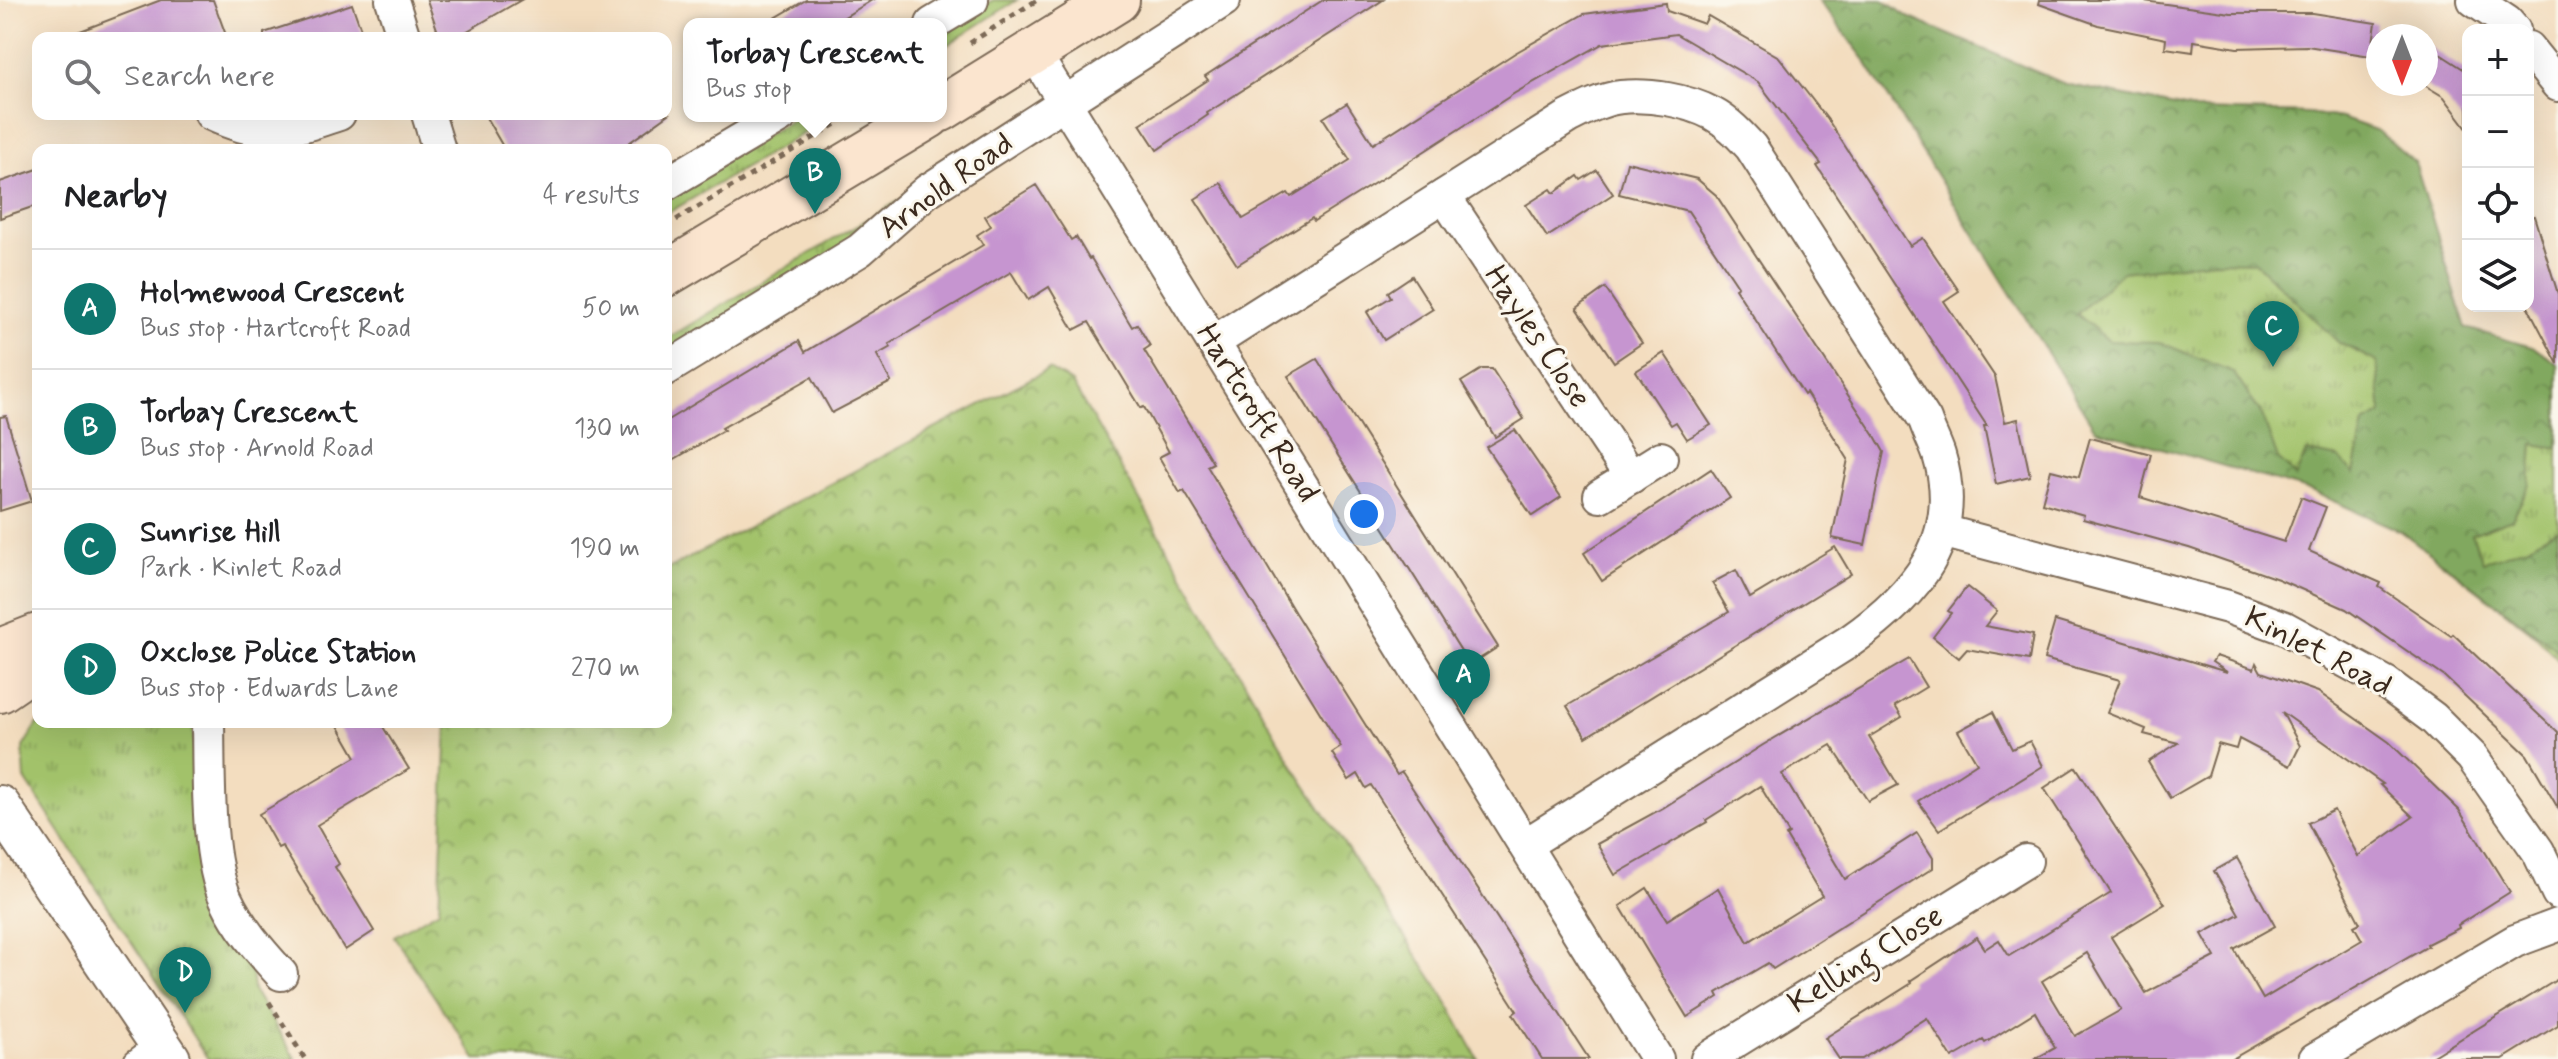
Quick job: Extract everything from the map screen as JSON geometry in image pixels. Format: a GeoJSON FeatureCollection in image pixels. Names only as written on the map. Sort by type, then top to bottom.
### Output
{"type":"FeatureCollection","features":[{"type":"Feature","properties":{"kind":"main road","name":"Arnold Road"},"geometry":{"type":"LineString","coordinates":[[947,105],[1117,0]]}},
{"type":"Feature","properties":{"kind":"main road","name":"Arnold Road"},"geometry":{"type":"LineString","coordinates":[[672,270],[919,122]]}},
{"type":"Feature","properties":{"kind":"main road"},"geometry":{"type":"LineString","coordinates":[[0,651],[32,638]]}},
{"type":"Feature","properties":{"kind":"main road"},"geometry":{"type":"LineString","coordinates":[[0,690],[32,668]]}},
{"type":"Feature","properties":{"kind":"street"},"geometry":{"type":"LineString","coordinates":[[392,0],[402,32]]}},
{"type":"Feature","properties":{"kind":"street"},"geometry":{"type":"LineString","coordinates":[[942,18],[972,0]]}},
{"type":"Feature","properties":{"kind":"street","name":"Arnold Road"},"geometry":{"type":"LineString","coordinates":[[672,365],[860,250],[927,191],[1224,0]]}},
{"type":"Feature","properties":{"kind":"street"},"geometry":{"type":"LineString","coordinates":[[2474,0],[2509,24]]}},
{"type":"Feature","properties":{"kind":"street","name":"Hartcroft Road"},"geometry":{"type":"LineString","coordinates":[[1034,53],[1657,1059]]}},
{"type":"Feature","properties":{"kind":"street"},"geometry":{"type":"LineString","coordinates":[[2534,55],[2558,85]]}},
{"type":"Feature","properties":{"kind":"street"},"geometry":{"type":"LineString","coordinates":[[1214,342],[1568,117],[1592,105],[1620,97],[1654,98],[1686,104],[1713,114],[1734,129],[1751,147],[1925,420],[1941,468],[1945,493],[1942,531],[1927,565],[1905,596],[1884,617],[1525,845]]}},
{"type":"Feature","properties":{"kind":"street"},"geometry":{"type":"LineString","coordinates":[[223,120],[265,132],[295,129],[321,120]]}},
{"type":"Feature","properties":{"kind":"street"},"geometry":{"type":"LineString","coordinates":[[430,120],[437,144]]}},
{"type":"Feature","properties":{"kind":"street"},"geometry":{"type":"LineString","coordinates":[[672,180],[771,122]]}},
{"type":"Feature","properties":{"kind":"street","name":"Hayles Close"},"geometry":{"type":"LineString","coordinates":[[1444,196],[1631,477]]}},
{"type":"Feature","properties":{"kind":"street"},"geometry":{"type":"LineString","coordinates":[[1600,496],[1661,458]]}},
{"type":"Feature","properties":{"kind":"street","name":"Kinlet Road"},"geometry":{"type":"LineString","coordinates":[[1942,531],[2228,607],[2285,628],[2386,683],[2433,718],[2472,757],[2538,851],[2558,893]]}},
{"type":"Feature","properties":{"kind":"street"},"geometry":{"type":"LineString","coordinates":[[208,728],[216,865],[224,897],[238,921],[281,974]]}},
{"type":"Feature","properties":{"kind":"street"},"geometry":{"type":"LineString","coordinates":[[0,806],[154,1053]]}},
{"type":"Feature","properties":{"kind":"street","name":"Kelling Close"},"geometry":{"type":"LineString","coordinates":[[1707,1059],[2026,861]]}},
{"type":"Feature","properties":{"kind":"street"},"geometry":{"type":"LineString","coordinates":[[2315,1059],[2515,941],[2558,925]]}},
{"type":"Feature","properties":{"kind":"path"},"geometry":{"type":"LineString","coordinates":[[959,50],[1037,0]]}},
{"type":"Feature","properties":{"kind":"path"},"geometry":{"type":"LineString","coordinates":[[672,222],[840,122]]}},
{"type":"Feature","properties":{"kind":"green space"},"geometry":{"type":"Polygon","coordinates":[[[993,0],[1017,0],[947,45],[947,27],[993,0]]]}},
{"type":"Feature","properties":{"kind":"green space"},"geometry":{"type":"Polygon","coordinates":[[[1819,0],[1883,0],[1910,18],[2065,84],[2195,110],[2308,113],[2341,118],[2378,131],[2415,163],[2466,328],[2558,405],[2558,659],[2533,633],[2401,531],[2311,491],[2095,429],[1865,60],[1819,0]]]}},
{"type":"Feature","properties":{"kind":"green space"},"geometry":{"type":"Polygon","coordinates":[[[1819,0],[1883,0],[1910,18],[2065,84],[2195,110],[2308,113],[2341,118],[2378,131],[2415,163],[2466,328],[2535,348],[2558,364],[2558,448],[2533,444],[2530,485],[2512,519],[2472,534],[2483,562],[2528,546],[2558,528],[2558,650],[2401,531],[2311,491],[2095,429],[1865,60],[1819,0]],[[2215,261],[2122,272],[2077,314],[2109,341],[2159,342],[2233,372],[2262,415],[2278,459],[2296,476],[2306,452],[2339,458],[2354,474],[2364,423],[2382,414],[2377,362],[2339,343],[2255,262],[2215,261]]]}},
{"type":"Feature","properties":{"kind":"green space"},"geometry":{"type":"Polygon","coordinates":[[[788,122],[823,122],[672,210],[672,190],[788,122]]]}},
{"type":"Feature","properties":{"kind":"green space"},"geometry":{"type":"Polygon","coordinates":[[[905,197],[849,245],[672,352],[672,335],[905,197]]]}},
{"type":"Feature","properties":{"kind":"green space"},"geometry":{"type":"Polygon","coordinates":[[[1049,369],[1072,383],[1295,769],[1445,998],[1478,1059],[476,1059],[394,936],[439,910],[447,728],[672,728],[672,567],[1049,369]]]}},
{"type":"Feature","properties":{"kind":"green space"},"geometry":{"type":"Polygon","coordinates":[[[35,728],[193,728],[199,869],[213,915],[251,968],[253,990],[296,1059],[208,1059],[25,779],[23,747],[35,728]]]}},
{"type":"Feature","properties":{"kind":"building"},"geometry":{"type":"Polygon","coordinates":[[[161,0],[213,0],[225,32],[77,32],[161,0]]]}},
{"type":"Feature","properties":{"kind":"building"},"geometry":{"type":"Polygon","coordinates":[[[427,0],[521,0],[465,32],[438,32],[427,0]]]}},
{"type":"Feature","properties":{"kind":"building"},"geometry":{"type":"Polygon","coordinates":[[[806,0],[872,0],[843,18],[775,18],[806,0]]]}},
{"type":"Feature","properties":{"kind":"building"},"geometry":{"type":"Polygon","coordinates":[[[1323,0],[1383,0],[1207,113],[1157,150],[1140,124],[1208,80],[1205,76],[1323,0]]]}},
{"type":"Feature","properties":{"kind":"building"},"geometry":{"type":"Polygon","coordinates":[[[2040,0],[2137,0],[2231,13],[2312,13],[2376,23],[2366,24],[2366,55],[2307,46],[2237,48],[2194,41],[2193,52],[2165,48],[2166,39],[2098,25],[2039,4],[2040,0]]]}},
{"type":"Feature","properties":{"kind":"building"},"geometry":{"type":"Polygon","coordinates":[[[1666,3],[1667,11],[1704,24],[1708,16],[1779,57],[1828,120],[1910,246],[1923,238],[1959,291],[1944,301],[1995,377],[2005,422],[2018,419],[2030,476],[1996,484],[1984,426],[1987,426],[1817,166],[1821,164],[1758,82],[1676,34],[1602,44],[1515,93],[1314,221],[1312,218],[1237,265],[1195,199],[1221,183],[1243,219],[1288,193],[1291,197],[1350,160],[1323,118],[1347,103],[1373,144],[1515,53],[1584,14],[1666,3]]]}},
{"type":"Feature","properties":{"kind":"building"},"geometry":{"type":"Polygon","coordinates":[[[352,4],[362,32],[267,32],[352,4]]]}},
{"type":"Feature","properties":{"kind":"building"},"geometry":{"type":"Polygon","coordinates":[[[2438,53],[2462,68],[2462,121],[2438,93],[2438,53]]]}},
{"type":"Feature","properties":{"kind":"building"},"geometry":{"type":"Polygon","coordinates":[[[488,120],[661,120],[627,144],[502,144],[488,120]]]}},
{"type":"Feature","properties":{"kind":"building"},"geometry":{"type":"Polygon","coordinates":[[[1627,162],[1697,179],[1716,195],[1875,436],[1884,452],[1865,545],[1832,538],[1848,459],[1688,211],[1619,194],[1627,162]]]}},
{"type":"Feature","properties":{"kind":"building"},"geometry":{"type":"Polygon","coordinates":[[[1597,170],[1613,194],[1547,237],[1526,205],[1551,189],[1554,193],[1578,176],[1581,180],[1597,170]]]}},
{"type":"Feature","properties":{"kind":"building"},"geometry":{"type":"Polygon","coordinates":[[[32,171],[32,207],[0,218],[0,182],[32,171]]]}},
{"type":"Feature","properties":{"kind":"building"},"geometry":{"type":"Polygon","coordinates":[[[1036,185],[1071,240],[1076,237],[1132,327],[1137,324],[1150,346],[1144,350],[1213,463],[1207,466],[1295,613],[1397,775],[1402,772],[1589,1059],[1542,1059],[1513,1014],[1517,1011],[1371,785],[1366,788],[1358,774],[1349,780],[1332,753],[1341,747],[1184,491],[1180,493],[1159,457],[1169,452],[1144,407],[1141,408],[1089,322],[1074,330],[1049,287],[1028,300],[1011,272],[889,344],[891,347],[877,355],[891,382],[832,413],[812,377],[672,460],[672,417],[799,341],[805,352],[983,245],[977,235],[991,226],[985,216],[1036,185]]]}},
{"type":"Feature","properties":{"kind":"building"},"geometry":{"type":"Polygon","coordinates":[[[2534,216],[2558,294],[2558,364],[2531,312],[2534,312],[2534,216]]]}},
{"type":"Feature","properties":{"kind":"building"},"geometry":{"type":"Polygon","coordinates":[[[1412,276],[1433,309],[1384,340],[1367,312],[1391,297],[1388,292],[1412,276]]]}},
{"type":"Feature","properties":{"kind":"building"},"geometry":{"type":"Polygon","coordinates":[[[1605,288],[1642,343],[1614,362],[1577,308],[1605,288]]]}},
{"type":"Feature","properties":{"kind":"building"},"geometry":{"type":"Polygon","coordinates":[[[1664,353],[1711,425],[1687,439],[1676,422],[1671,425],[1636,371],[1664,353]]]}},
{"type":"Feature","properties":{"kind":"building"},"geometry":{"type":"Polygon","coordinates":[[[1317,359],[1498,647],[1470,665],[1288,376],[1317,359]]]}},
{"type":"Feature","properties":{"kind":"building"},"geometry":{"type":"Polygon","coordinates":[[[1482,369],[1492,369],[1524,419],[1495,437],[1461,382],[1482,369]]]}},
{"type":"Feature","properties":{"kind":"building"},"geometry":{"type":"Polygon","coordinates":[[[6,416],[32,501],[0,511],[0,417],[6,416]]]}},
{"type":"Feature","properties":{"kind":"building"},"geometry":{"type":"Polygon","coordinates":[[[1515,430],[1561,497],[1532,516],[1486,447],[1515,430]]]}},
{"type":"Feature","properties":{"kind":"building"},"geometry":{"type":"Polygon","coordinates":[[[2090,438],[2151,454],[2140,497],[2284,542],[2301,497],[2326,507],[2309,551],[2381,583],[2379,587],[2451,636],[2453,634],[2558,733],[2558,808],[2527,755],[2445,677],[2346,609],[2278,579],[2189,548],[2083,519],[2084,515],[2042,503],[2051,470],[2079,477],[2090,438]]]}},
{"type":"Feature","properties":{"kind":"building"},"geometry":{"type":"Polygon","coordinates":[[[1711,469],[1730,498],[1602,581],[1584,553],[1711,469]]]}},
{"type":"Feature","properties":{"kind":"building"},"geometry":{"type":"Polygon","coordinates":[[[1835,547],[1851,574],[1586,737],[1567,706],[1729,612],[1712,583],[1736,570],[1750,598],[1835,547]]]}},
{"type":"Feature","properties":{"kind":"building"},"geometry":{"type":"Polygon","coordinates":[[[1967,587],[1997,611],[1985,626],[2033,635],[2029,660],[1967,649],[1959,658],[1933,637],[1967,587]]]}},
{"type":"Feature","properties":{"kind":"building"},"geometry":{"type":"Polygon","coordinates":[[[2055,621],[2227,672],[2212,662],[2216,656],[2254,669],[2256,663],[2261,672],[2318,692],[2389,742],[2459,810],[2510,892],[2458,925],[2459,928],[2232,1059],[2035,1059],[2055,1048],[2035,1012],[1985,1043],[1983,1040],[1952,1058],[1927,1018],[1862,1059],[1839,1059],[1825,1038],[1977,937],[1985,949],[1999,940],[2009,956],[2111,893],[2044,788],[2076,767],[2165,904],[2111,937],[2146,993],[2215,957],[2202,934],[2239,914],[2214,871],[2237,858],[2275,926],[2234,949],[2263,999],[2362,940],[2354,926],[2360,923],[2308,823],[2334,810],[2358,856],[2413,817],[2380,785],[2383,784],[2282,712],[2300,746],[2290,766],[2239,739],[2236,749],[2218,744],[2208,776],[2170,798],[2148,762],[2178,743],[2144,734],[2146,729],[2107,713],[2120,680],[2044,659],[2055,621]],[[2087,953],[2042,981],[2075,1036],[2121,1010],[2087,953]]]}},
{"type":"Feature","properties":{"kind":"building"},"geometry":{"type":"Polygon","coordinates":[[[1909,659],[1926,687],[1895,706],[1902,717],[1869,737],[1898,785],[1868,801],[1831,745],[1782,774],[1845,879],[1917,833],[1933,858],[1933,868],[1773,969],[1768,963],[1717,993],[1719,997],[1687,1017],[1620,906],[1647,888],[1667,920],[1718,888],[1748,942],[1822,896],[1760,786],[1707,822],[1615,875],[1597,844],[1663,808],[1909,659]]]}},
{"type":"Feature","properties":{"kind":"building"},"geometry":{"type":"Polygon","coordinates":[[[1993,712],[2012,749],[2030,741],[2043,766],[1939,830],[1918,801],[1977,763],[1958,731],[1993,712]]]}},
{"type":"Feature","properties":{"kind":"building"},"geometry":{"type":"Polygon","coordinates":[[[339,728],[384,728],[409,769],[317,825],[339,864],[335,867],[374,931],[345,950],[259,814],[356,757],[339,728]]]}},
{"type":"Feature","properties":{"kind":"building"},"geometry":{"type":"Polygon","coordinates":[[[2558,979],[2558,1025],[2503,1059],[2428,1059],[2558,979]]]}},
{"type":"Feature","properties":{"kind":"place","name":"Torbay Crescent"},"geometry":{"type":"Point","coordinates":[815,214]}},
{"type":"Feature","properties":{"kind":"place","name":"Sunrise Hill"},"geometry":{"type":"Point","coordinates":[2273,367]}},
{"type":"Feature","properties":{"kind":"place","name":"Holmewood Crescent"},"geometry":{"type":"Point","coordinates":[1464,715]}},
{"type":"Feature","properties":{"kind":"place","name":"Oxclose Police Station"},"geometry":{"type":"Point","coordinates":[185,1013]}}]}
